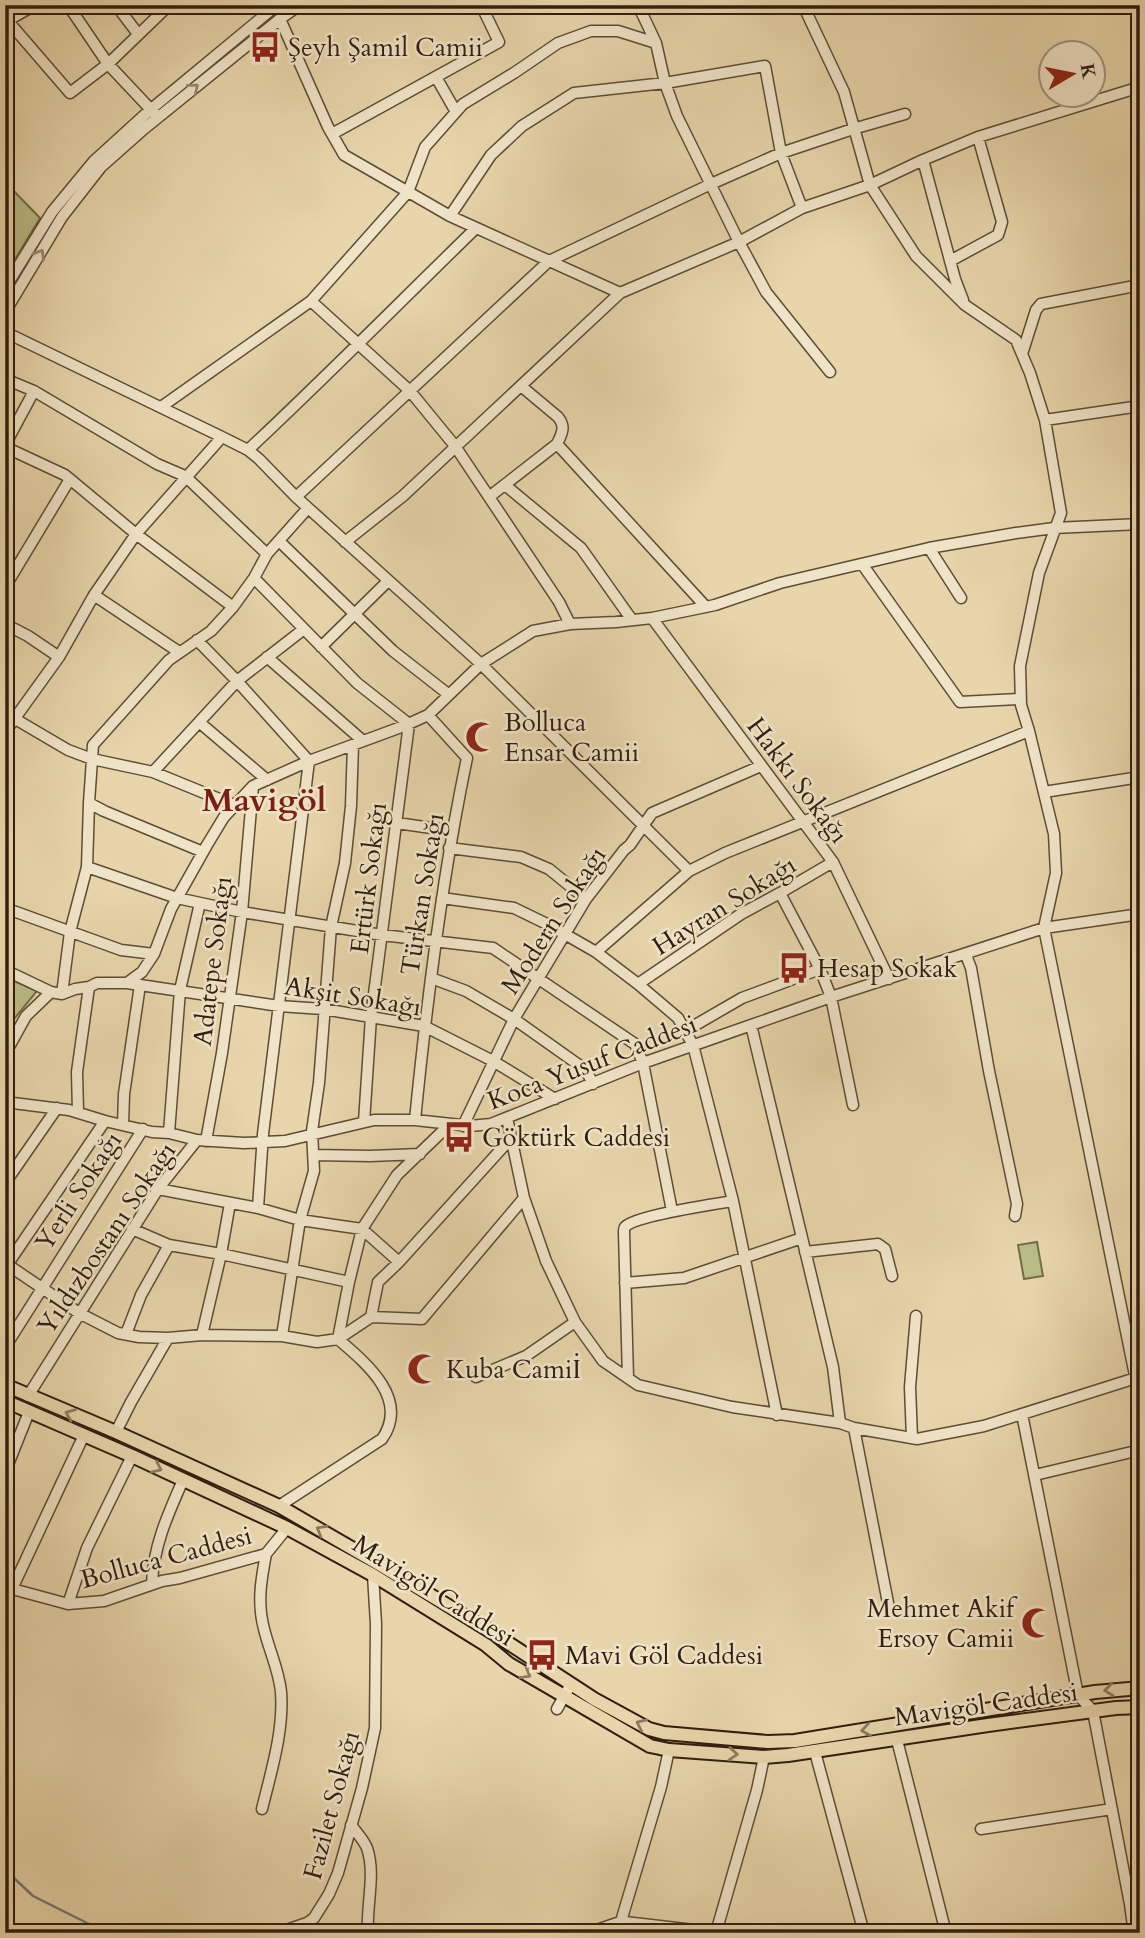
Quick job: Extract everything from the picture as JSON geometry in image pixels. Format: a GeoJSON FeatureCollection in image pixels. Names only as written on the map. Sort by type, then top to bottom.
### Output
{"type":"FeatureCollection","features":[{"type":"Feature","properties":{"kind":"main road","name":"Mavigöl Caddesi"},"geometry":{"type":"LineString","coordinates":[[5,1385],[279,1506],[379,1563],[571,1684],[649,1729],[664,1733],[768,1742],[813,1738],[1078,1695],[1140,1688]]}},
{"type":"Feature","properties":{"kind":"main road","name":"Mavigöl Caddesi"},"geometry":{"type":"LineString","coordinates":[[5,1401],[287,1528],[373,1575],[486,1645],[509,1664],[641,1742],[669,1751],[764,1756],[815,1752],[988,1725],[1140,1707]]}},
{"type":"Feature","properties":{"kind":"street"},"geometry":{"type":"LineString","coordinates":[[35,5],[6,21],[70,93],[108,64],[163,8]]}},
{"type":"Feature","properties":{"kind":"street"},"geometry":{"type":"LineString","coordinates":[[68,5],[108,64],[154,113]]}},
{"type":"Feature","properties":{"kind":"street"},"geometry":{"type":"LineString","coordinates":[[116,5],[138,34]]}},
{"type":"Feature","properties":{"kind":"street"},"geometry":{"type":"LineString","coordinates":[[5,312],[62,217],[101,167],[154,113],[277,5]]}},
{"type":"Feature","properties":{"kind":"street"},"geometry":{"type":"LineString","coordinates":[[5,288],[52,212],[94,161],[300,5]]}},
{"type":"Feature","properties":{"kind":"street"},"geometry":{"type":"LineString","coordinates":[[332,134],[499,42],[481,5]]}},
{"type":"Feature","properties":{"kind":"street"},"geometry":{"type":"LineString","coordinates":[[638,5],[656,43],[665,83],[677,116],[739,242],[766,292],[830,372]]}},
{"type":"Feature","properties":{"kind":"street"},"geometry":{"type":"LineString","coordinates":[[803,5],[844,92],[870,185],[916,256],[965,305],[1016,340],[1045,420],[1061,513],[1039,573],[1020,666],[1020,698],[1054,834],[1056,873],[1044,928],[1138,1378],[1140,1400]]}},
{"type":"Feature","properties":{"kind":"street"},"geometry":{"type":"LineString","coordinates":[[280,19],[344,155],[450,216],[620,293]]}},
{"type":"Feature","properties":{"kind":"street"},"geometry":{"type":"LineString","coordinates":[[161,407],[311,301],[408,192],[425,147],[463,104],[558,43],[591,31],[618,31],[656,43]]}},
{"type":"Feature","properties":{"kind":"street"},"geometry":{"type":"LineString","coordinates":[[450,216],[491,155],[523,126],[574,93],[665,83],[765,66],[780,153],[802,208]]}},
{"type":"Feature","properties":{"kind":"street"},"geometry":{"type":"LineString","coordinates":[[436,77],[456,112]]}},
{"type":"Feature","properties":{"kind":"street"},"geometry":{"type":"LineString","coordinates":[[345,542],[403,496],[620,293],[739,242],[802,208],[870,185],[978,137],[1140,88]]}},
{"type":"Feature","properties":{"kind":"street"},"geometry":{"type":"LineString","coordinates":[[296,497],[549,261],[780,153],[905,114]]}},
{"type":"Feature","properties":{"kind":"street"},"geometry":{"type":"LineString","coordinates":[[950,261],[998,235],[1002,222],[978,137]]}},
{"type":"Feature","properties":{"kind":"street"},"geometry":{"type":"LineString","coordinates":[[923,160],[955,279],[965,305]]}},
{"type":"Feature","properties":{"kind":"street"},"geometry":{"type":"LineString","coordinates":[[248,450],[320,383],[476,228]]}},
{"type":"Feature","properties":{"kind":"street"},"geometry":{"type":"LineString","coordinates":[[1022,355],[1036,310],[1041,304],[1140,285]]}},
{"type":"Feature","properties":{"kind":"street"},"geometry":{"type":"LineString","coordinates":[[311,301],[410,391],[456,446],[559,602],[570,624]]}},
{"type":"Feature","properties":{"kind":"street"},"geometry":{"type":"LineString","coordinates":[[5,331],[248,450],[296,497],[481,664],[688,871]]}},
{"type":"Feature","properties":{"kind":"street"},"geometry":{"type":"LineString","coordinates":[[5,379],[34,391],[157,464],[185,476],[267,554]]}},
{"type":"Feature","properties":{"kind":"street"},"geometry":{"type":"LineString","coordinates":[[489,497],[557,444],[564,429],[558,417],[520,386]]}},
{"type":"Feature","properties":{"kind":"street"},"geometry":{"type":"LineString","coordinates":[[34,391],[5,446],[70,479],[136,534],[233,607]]}},
{"type":"Feature","properties":{"kind":"street"},"geometry":{"type":"LineString","coordinates":[[1045,420],[1140,406]]}},
{"type":"Feature","properties":{"kind":"street"},"geometry":{"type":"LineString","coordinates":[[5,732],[10,716],[59,657],[94,595],[136,534],[222,437]]}},
{"type":"Feature","properties":{"kind":"street"},"geometry":{"type":"LineString","coordinates":[[557,444],[706,607]]}},
{"type":"Feature","properties":{"kind":"street"},"geometry":{"type":"LineString","coordinates":[[5,587],[70,479]]}},
{"type":"Feature","properties":{"kind":"street"},"geometry":{"type":"LineString","coordinates":[[505,485],[581,548],[632,620]]}},
{"type":"Feature","properties":{"kind":"street"},"geometry":{"type":"LineString","coordinates":[[5,1054],[26,1016],[56,993],[87,867],[93,745],[169,660],[211,631],[233,607],[267,554],[308,508]]}},
{"type":"Feature","properties":{"kind":"street"},"geometry":{"type":"LineString","coordinates":[[127,983],[142,972],[154,954],[170,909],[224,817],[253,786],[309,761],[429,715],[481,664],[533,631],[570,624],[652,618],[706,607],[780,583],[929,548],[1054,528],[1140,524]]}},
{"type":"Feature","properties":{"kind":"street"},"geometry":{"type":"LineString","coordinates":[[279,541],[393,650],[448,694]]}},
{"type":"Feature","properties":{"kind":"street"},"geometry":{"type":"LineString","coordinates":[[929,548],[961,598]]}},
{"type":"Feature","properties":{"kind":"street"},"geometry":{"type":"LineString","coordinates":[[862,564],[960,702],[1020,698]]}},
{"type":"Feature","properties":{"kind":"street"},"geometry":{"type":"LineString","coordinates":[[254,578],[357,683],[409,723]]}},
{"type":"Feature","properties":{"kind":"street"},"geometry":{"type":"LineString","coordinates":[[321,647],[388,581]]}},
{"type":"Feature","properties":{"kind":"street"},"geometry":{"type":"LineString","coordinates":[[94,595],[179,652]]}},
{"type":"Feature","properties":{"kind":"street","name":"Hakkı Sokağı"},"geometry":{"type":"LineString","coordinates":[[652,618],[833,862],[889,979]]}},
{"type":"Feature","properties":{"kind":"street"},"geometry":{"type":"LineString","coordinates":[[5,624],[59,657]]}},
{"type":"Feature","properties":{"kind":"street"},"geometry":{"type":"LineString","coordinates":[[153,772],[237,681],[304,629]]}},
{"type":"Feature","properties":{"kind":"street"},"geometry":{"type":"LineString","coordinates":[[197,640],[309,761],[262,1142],[258,1208]]}},
{"type":"Feature","properties":{"kind":"street"},"geometry":{"type":"LineString","coordinates":[[267,657],[358,743]]}},
{"type":"Feature","properties":{"kind":"street","name":"Türkan Sokağı"},"geometry":{"type":"LineString","coordinates":[[415,1120],[424,1026],[449,848],[467,758],[429,715]]}},
{"type":"Feature","properties":{"kind":"street"},"geometry":{"type":"LineString","coordinates":[[10,716],[68,750],[92,759],[153,772],[234,805]]}},
{"type":"Feature","properties":{"kind":"street"},"geometry":{"type":"LineString","coordinates":[[199,722],[267,780]]}},
{"type":"Feature","properties":{"kind":"street","name":"Ertürk Sokağı"},"geometry":{"type":"LineString","coordinates":[[364,1122],[371,1017],[409,723]]}},
{"type":"Feature","properties":{"kind":"street"},"geometry":{"type":"LineString","coordinates":[[596,953],[688,871],[725,853],[1029,731]]}},
{"type":"Feature","properties":{"kind":"street"},"geometry":{"type":"LineString","coordinates":[[282,1336],[300,1220],[314,1171],[312,1135],[319,1083],[331,927],[345,863],[358,743]]}},
{"type":"Feature","properties":{"kind":"street","name":"Modern Sokağı"},"geometry":{"type":"LineString","coordinates":[[463,1126],[514,1019],[564,933],[586,899],[652,813],[761,766]]}},
{"type":"Feature","properties":{"kind":"street"},"geometry":{"type":"LineString","coordinates":[[1044,792],[1140,777]]}},
{"type":"Feature","properties":{"kind":"street","name":"Adatepe Sokağı"},"geometry":{"type":"LineString","coordinates":[[202,1140],[222,1053],[242,912],[253,786]]}},
{"type":"Feature","properties":{"kind":"street"},"geometry":{"type":"LineString","coordinates":[[89,803],[203,852]]}},
{"type":"Feature","properties":{"kind":"street"},"geometry":{"type":"LineString","coordinates":[[397,823],[452,831]]}},
{"type":"Feature","properties":{"kind":"street"},"geometry":{"type":"LineString","coordinates":[[449,848],[521,857],[549,869],[586,899]]}},
{"type":"Feature","properties":{"kind":"street","name":"Hayran Sokağı"},"geometry":{"type":"LineString","coordinates":[[638,984],[741,914],[833,862]]}},
{"type":"Feature","properties":{"kind":"street"},"geometry":{"type":"LineString","coordinates":[[87,867],[177,898],[242,912],[382,935],[493,948],[633,1042],[643,1063],[673,1211]]}},
{"type":"Feature","properties":{"kind":"street"},"geometry":{"type":"LineString","coordinates":[[780,893],[820,969],[831,996],[853,1105]]}},
{"type":"Feature","properties":{"kind":"street"},"geometry":{"type":"LineString","coordinates":[[442,898],[514,908],[564,933],[638,984],[678,1018],[693,1045],[733,1200],[777,1415]]}},
{"type":"Feature","properties":{"kind":"street"},"geometry":{"type":"LineString","coordinates":[[169,1133],[180,990],[200,903]]}},
{"type":"Feature","properties":{"kind":"street"},"geometry":{"type":"LineString","coordinates":[[5,908],[121,950],[154,954]]}},
{"type":"Feature","properties":{"kind":"street","name":"Koca Yusuf Caddesi"},"geometry":{"type":"LineString","coordinates":[[6,1103],[57,1108],[123,1125],[202,1140],[244,1143],[285,1141],[374,1120],[415,1120],[463,1126],[491,1124],[643,1063],[831,996],[1044,928],[1140,914]]}},
{"type":"Feature","properties":{"kind":"street"},"geometry":{"type":"LineString","coordinates":[[966,955],[971,968],[1017,1204],[1014,1216]]}},
{"type":"Feature","properties":{"kind":"street"},"geometry":{"type":"LineString","coordinates":[[685,1031],[742,998],[820,969]]}},
{"type":"Feature","properties":{"kind":"street"},"geometry":{"type":"LineString","coordinates":[[5,970],[56,993]]}},
{"type":"Feature","properties":{"kind":"street"},"geometry":{"type":"LineString","coordinates":[[431,978],[466,991],[514,1019],[586,1070],[593,1084]]}},
{"type":"Feature","properties":{"kind":"street","name":"Akşit Sokağı"},"geometry":{"type":"LineString","coordinates":[[56,993],[97,983],[127,983],[279,1006],[323,1009],[424,1026],[493,1061],[555,1098]]}},
{"type":"Feature","properties":{"kind":"street"},"geometry":{"type":"LineString","coordinates":[[123,1125],[124,1094],[140,985]]}},
{"type":"Feature","properties":{"kind":"street"},"geometry":{"type":"LineString","coordinates":[[78,1112],[77,1072],[89,987]]}},
{"type":"Feature","properties":{"kind":"street"},"geometry":{"type":"LineString","coordinates":[[751,1025],[833,1367],[840,1423]]}},
{"type":"Feature","properties":{"kind":"street"},"geometry":{"type":"LineString","coordinates":[[5,1182],[57,1108]]}},
{"type":"Feature","properties":{"kind":"street"},"geometry":{"type":"LineString","coordinates":[[508,1118],[524,1198],[546,1261],[575,1322],[603,1361],[638,1385],[732,1408],[840,1423],[916,1439],[984,1426],[1138,1378]]}},
{"type":"Feature","properties":{"kind":"street"},"geometry":{"type":"LineString","coordinates":[[105,1121],[6,1265],[79,1313],[108,1329],[126,1335],[168,1338],[202,1335],[282,1336],[317,1342],[338,1339],[371,1317],[422,1319],[524,1198]]}},
{"type":"Feature","properties":{"kind":"street"},"geometry":{"type":"LineString","coordinates":[[338,1339],[362,1229],[397,1175],[449,1125]]}},
{"type":"Feature","properties":{"kind":"street","name":"Yerli Sokağı"},"geometry":{"type":"LineString","coordinates":[[5,1347],[143,1129]]}},
{"type":"Feature","properties":{"kind":"street","name":"Yıldızbostanı Sokağı"},"geometry":{"type":"LineString","coordinates":[[28,1396],[158,1189],[202,1140]]}},
{"type":"Feature","properties":{"kind":"street"},"geometry":{"type":"LineString","coordinates":[[371,1317],[378,1282],[504,1146],[512,1141]]}},
{"type":"Feature","properties":{"kind":"street"},"geometry":{"type":"LineString","coordinates":[[313,1155],[419,1154]]}},
{"type":"Feature","properties":{"kind":"street"},"geometry":{"type":"LineString","coordinates":[[158,1189],[258,1208],[300,1220],[362,1229],[399,1262]]}},
{"type":"Feature","properties":{"kind":"street"},"geometry":{"type":"LineString","coordinates":[[628,1378],[625,1227],[673,1211],[733,1200]]}},
{"type":"Feature","properties":{"kind":"street"},"geometry":{"type":"LineString","coordinates":[[202,1335],[230,1203]]}},
{"type":"Feature","properties":{"kind":"street"},"geometry":{"type":"LineString","coordinates":[[132,1229],[169,1245],[349,1282]]}},
{"type":"Feature","properties":{"kind":"street"},"geometry":{"type":"LineString","coordinates":[[625,1283],[684,1278],[802,1238]]}},
{"type":"Feature","properties":{"kind":"street"},"geometry":{"type":"LineString","coordinates":[[805,1252],[878,1244],[886,1249],[892,1276]]}},
{"type":"Feature","properties":{"kind":"street"},"geometry":{"type":"LineString","coordinates":[[126,1335],[141,1295],[169,1245]]}},
{"type":"Feature","properties":{"kind":"street"},"geometry":{"type":"LineString","coordinates":[[912,1438],[910,1387],[916,1316]]}},
{"type":"Feature","properties":{"kind":"street"},"geometry":{"type":"LineString","coordinates":[[476,1377],[526,1356],[575,1322]]}},
{"type":"Feature","properties":{"kind":"street"},"geometry":{"type":"LineString","coordinates":[[116,1432],[168,1338]]}},
{"type":"Feature","properties":{"kind":"street"},"geometry":{"type":"LineString","coordinates":[[279,1506],[383,1439],[388,1429],[391,1411],[387,1390],[366,1363],[338,1339]]}},
{"type":"Feature","properties":{"kind":"street"},"geometry":{"type":"LineString","coordinates":[[5,1472],[9,1454],[29,1412]]}},
{"type":"Feature","properties":{"kind":"street"},"geometry":{"type":"LineString","coordinates":[[1022,1414],[1078,1695],[1093,1711],[1134,1933]]}},
{"type":"Feature","properties":{"kind":"street"},"geometry":{"type":"LineString","coordinates":[[854,1428],[889,1608]]}},
{"type":"Feature","properties":{"kind":"street"},"geometry":{"type":"LineString","coordinates":[[8,1588],[84,1435]]}},
{"type":"Feature","properties":{"kind":"street"},"geometry":{"type":"LineString","coordinates":[[1035,1475],[1140,1450]]}},
{"type":"Feature","properties":{"kind":"street"},"geometry":{"type":"LineString","coordinates":[[68,1604],[86,1548],[132,1456]]}},
{"type":"Feature","properties":{"kind":"street"},"geometry":{"type":"LineString","coordinates":[[152,1584],[157,1545],[183,1480]]}},
{"type":"Feature","properties":{"kind":"street","name":"Bolluca Caddesi"},"geometry":{"type":"LineString","coordinates":[[8,1588],[68,1604],[104,1601],[152,1584],[266,1554],[287,1528]]}},
{"type":"Feature","properties":{"kind":"street"},"geometry":{"type":"LineString","coordinates":[[262,1809],[282,1705],[279,1675],[264,1628],[260,1602],[266,1554]]}},
{"type":"Feature","properties":{"kind":"street","name":"Fazilet Sokağı"},"geometry":{"type":"LineString","coordinates":[[278,1933],[314,1918],[330,1895],[365,1777],[375,1728],[376,1624],[373,1575]]}},
{"type":"Feature","properties":{"kind":"street"},"geometry":{"type":"LineString","coordinates":[[557,1709],[571,1684]]}},
{"type":"Feature","properties":{"kind":"street"},"geometry":{"type":"LineString","coordinates":[[897,1740],[946,1933]]}},
{"type":"Feature","properties":{"kind":"street"},"geometry":{"type":"LineString","coordinates":[[623,1921],[669,1751]]}},
{"type":"Feature","properties":{"kind":"street"},"geometry":{"type":"LineString","coordinates":[[815,1752],[864,1933]]}},
{"type":"Feature","properties":{"kind":"street"},"geometry":{"type":"LineString","coordinates":[[588,1933],[623,1921],[711,1932],[716,1930],[757,1790],[764,1756]]}},
{"type":"Feature","properties":{"kind":"street"},"geometry":{"type":"LineString","coordinates":[[981,1829],[1112,1809]]}},
{"type":"Feature","properties":{"kind":"street"},"geometry":{"type":"LineString","coordinates":[[351,1825],[366,1846],[369,1859],[368,1933]]}},
{"type":"Feature","properties":{"kind":"green space"},"geometry":{"type":"Polygon","coordinates":[[[5,182],[40,218],[5,276],[5,182]]]}},
{"type":"Feature","properties":{"kind":"green space"},"geometry":{"type":"Polygon","coordinates":[[[5,977],[37,991],[5,1030],[5,977]]]}},
{"type":"Feature","properties":{"kind":"green space"},"geometry":{"type":"Polygon","coordinates":[[[1037,1242],[1043,1276],[1024,1279],[1018,1245],[1037,1242]]]}},
{"type":"Feature","properties":{"kind":"waterway"},"geometry":{"type":"LineString","coordinates":[[5,1874],[14,1878],[33,1896],[93,1926],[99,1933]]}},
{"type":"Feature","properties":{"kind":"place","name":"Şeyh Şamil Camii"},"geometry":{"type":"Point","coordinates":[265,47]}},
{"type":"Feature","properties":{"kind":"place","name":"Bolluca Ensar Camii"},"geometry":{"type":"Point","coordinates":[481,737]}},
{"type":"Feature","properties":{"kind":"place","name":"Hesap Sokak"},"geometry":{"type":"Point","coordinates":[794,968]}},
{"type":"Feature","properties":{"kind":"place","name":"Göktürk Caddesi"},"geometry":{"type":"Point","coordinates":[459,1137]}},
{"type":"Feature","properties":{"kind":"place","name":"Kuba Camiİ"},"geometry":{"type":"Point","coordinates":[423,1369]}},
{"type":"Feature","properties":{"kind":"place","name":"Mehmet Akif Ersoy Camii"},"geometry":{"type":"Point","coordinates":[1037,1623]}},
{"type":"Feature","properties":{"kind":"place","name":"Mavi Göl Caddesi"},"geometry":{"type":"Point","coordinates":[542,1655]}},
{"type":"Feature","properties":{"kind":"district","name":"Mavigöl"},"geometry":{"type":"Point","coordinates":[264,799]}}]}
